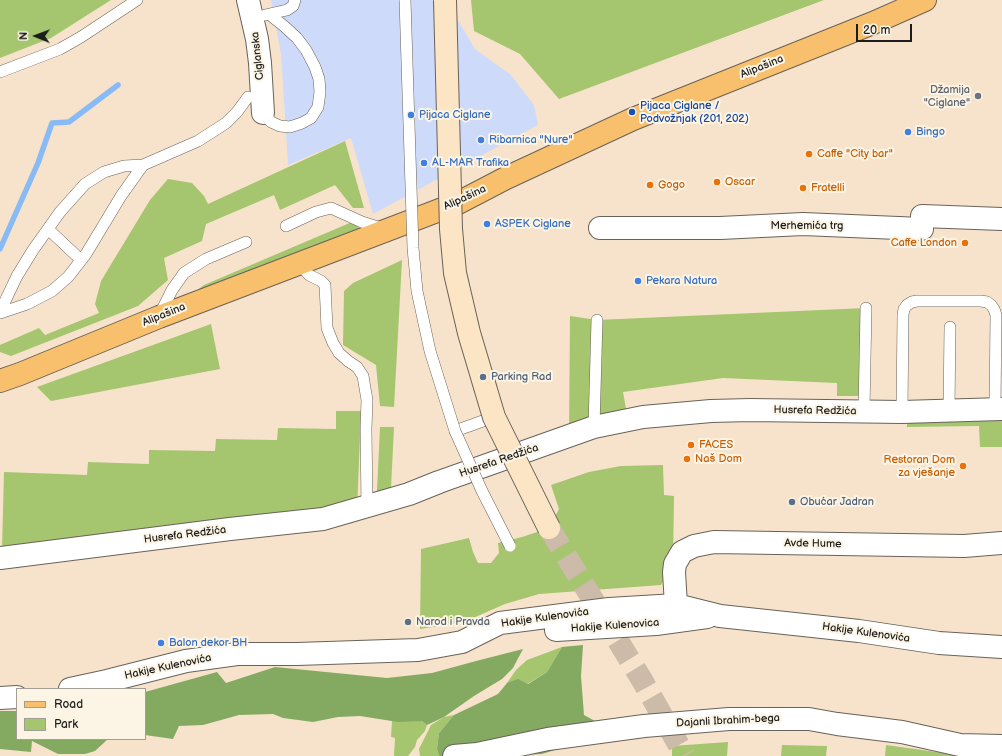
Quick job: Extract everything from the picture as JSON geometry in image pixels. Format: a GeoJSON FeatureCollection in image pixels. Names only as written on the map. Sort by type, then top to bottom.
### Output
{"type":"FeatureCollection","features":[{"type":"Feature","properties":{"kind":"main road"},"geometry":{"type":"LineString","coordinates":[[445,0],[451,230],[455,273],[469,333],[494,417],[549,528]]}},
{"type":"Feature","properties":{"kind":"main road","name":"Alipašina"},"geometry":{"type":"LineString","coordinates":[[0,381],[159,317],[458,202],[633,119],[873,23],[925,0]]}},
{"type":"Feature","properties":{"kind":"street","name":"Ciglanska"},"geometry":{"type":"LineString","coordinates":[[257,11],[263,113]]}},
{"type":"Feature","properties":{"kind":"street","name":"Merhemića trg"},"geometry":{"type":"LineString","coordinates":[[600,228],[720,228],[803,224],[922,229],[922,216],[1002,219]]}},
{"type":"Feature","properties":{"kind":"street","name":"Husrefa Redžića"},"geometry":{"type":"LineString","coordinates":[[0,558],[230,529],[323,519],[409,494],[438,482],[594,427],[643,417],[711,411],[750,410],[902,412],[999,409]]}},
{"type":"Feature","properties":{"kind":"street","name":"Avde Hume"},"geometry":{"type":"LineString","coordinates":[[676,605],[675,564],[682,552],[701,544],[714,542],[964,546],[1002,543]]}},
{"type":"Feature","properties":{"kind":"street","name":"Hakije Kulenovića"},"geometry":{"type":"LineString","coordinates":[[75,688],[186,661],[238,654],[391,652],[418,650],[462,642],[500,623],[609,609],[676,605],[720,616],[859,631],[939,643],[1002,648]]}},
{"type":"Feature","properties":{"kind":"street","name":"Hakije Kulenovica"},"geometry":{"type":"LineString","coordinates":[[462,642],[539,631],[656,624],[720,616]]}},
{"type":"Feature","properties":{"kind":"street"},"geometry":{"type":"LineString","coordinates":[[0,698],[16,697]]}},
{"type":"Feature","properties":{"kind":"street","name":"Dajanli Ibrahim-bega"},"geometry":{"type":"LineString","coordinates":[[454,756],[477,754],[548,739],[644,726],[729,719],[809,719],[902,732],[960,745],[1002,746]]}},
{"type":"Feature","properties":{"kind":"lane"},"geometry":{"type":"LineString","coordinates":[[0,72],[60,49],[82,37],[137,0]]}},
{"type":"Feature","properties":{"kind":"lane"},"geometry":{"type":"LineString","coordinates":[[257,11],[286,10],[292,6],[295,0]]}},
{"type":"Feature","properties":{"kind":"lane"},"geometry":{"type":"LineString","coordinates":[[406,0],[413,248],[417,291],[430,351],[455,431],[482,491],[510,546]]}},
{"type":"Feature","properties":{"kind":"lane"},"geometry":{"type":"LineString","coordinates":[[257,11],[284,26],[297,38],[306,50],[315,67],[319,79],[320,92],[318,107],[311,118],[302,123],[290,127],[280,126],[270,122],[263,113]]}},
{"type":"Feature","properties":{"kind":"lane"},"geometry":{"type":"LineString","coordinates":[[0,312],[17,276],[33,250],[60,212],[85,184],[104,172],[124,166],[143,165],[198,141],[226,122],[237,112],[248,97]]}},
{"type":"Feature","properties":{"kind":"lane"},"geometry":{"type":"LineString","coordinates":[[0,312],[28,304],[52,291],[68,277],[81,260],[121,196],[143,165]]}},
{"type":"Feature","properties":{"kind":"lane"},"geometry":{"type":"LineString","coordinates":[[286,226],[316,212],[331,208],[362,222],[386,229]]}},
{"type":"Feature","properties":{"kind":"lane"},"geometry":{"type":"LineString","coordinates":[[48,229],[81,260]]}},
{"type":"Feature","properties":{"kind":"lane"},"geometry":{"type":"LineString","coordinates":[[159,317],[172,290],[184,273],[206,259],[246,242]]}},
{"type":"Feature","properties":{"kind":"lane"},"geometry":{"type":"LineString","coordinates":[[299,263],[309,275],[321,281],[324,285],[327,328],[333,343],[348,362],[357,367],[363,376],[368,400],[366,429],[367,506]]}},
{"type":"Feature","properties":{"kind":"lane"},"geometry":{"type":"LineString","coordinates":[[902,412],[903,315],[904,309],[907,305],[917,301],[981,301],[987,302],[991,305],[996,315],[999,409]]}},
{"type":"Feature","properties":{"kind":"lane"},"geometry":{"type":"LineString","coordinates":[[864,411],[866,308]]}},
{"type":"Feature","properties":{"kind":"lane"},"geometry":{"type":"LineString","coordinates":[[594,427],[597,320]]}},
{"type":"Feature","properties":{"kind":"lane"},"geometry":{"type":"LineString","coordinates":[[949,410],[950,327]]}},
{"type":"Feature","properties":{"kind":"lane"},"geometry":{"type":"LineString","coordinates":[[455,431],[494,417]]}},
{"type":"Feature","properties":{"kind":"shaded area","name":"Pijaca Ciglane"},"geometry":{"type":"Polygon","coordinates":[[[271,0],[446,0],[475,49],[511,75],[534,105],[538,125],[373,214],[351,138],[288,165],[281,54],[271,0]]]}},
{"type":"Feature","properties":{"kind":"green space"},"geometry":{"type":"Polygon","coordinates":[[[0,0],[111,0],[51,38],[0,58],[0,0]]]}},
{"type":"Feature","properties":{"kind":"green space"},"geometry":{"type":"Polygon","coordinates":[[[471,0],[824,0],[559,99],[520,54],[474,31],[471,0]]]}},
{"type":"Feature","properties":{"kind":"green space"},"geometry":{"type":"Polygon","coordinates":[[[345,141],[364,208],[353,208],[335,185],[280,210],[274,195],[206,224],[202,241],[164,258],[168,280],[138,306],[11,356],[0,352],[0,345],[39,328],[45,335],[99,313],[95,304],[101,281],[150,200],[168,179],[192,183],[204,196],[208,204],[345,141]]]}},
{"type":"Feature","properties":{"kind":"green space"},"geometry":{"type":"Polygon","coordinates":[[[352,222],[360,229],[179,304],[204,285],[352,222]]]}},
{"type":"Feature","properties":{"kind":"green space"},"geometry":{"type":"Polygon","coordinates":[[[402,260],[394,407],[380,406],[376,365],[343,345],[344,291],[353,283],[402,260]]]}},
{"type":"Feature","properties":{"kind":"green space"},"geometry":{"type":"Polygon","coordinates":[[[866,308],[864,396],[837,396],[837,383],[723,378],[623,392],[628,420],[569,439],[570,316],[597,320],[866,308]]]}},
{"type":"Feature","properties":{"kind":"green space"},"geometry":{"type":"Polygon","coordinates":[[[211,324],[220,369],[51,401],[37,387],[211,324]]]}},
{"type":"Feature","properties":{"kind":"green space"},"geometry":{"type":"Polygon","coordinates":[[[336,411],[361,411],[357,511],[353,523],[16,559],[2,550],[4,472],[87,475],[88,462],[149,464],[149,450],[215,451],[216,439],[277,440],[278,428],[336,429],[336,411]]]}},
{"type":"Feature","properties":{"kind":"green space"},"geometry":{"type":"Polygon","coordinates":[[[1002,412],[1002,447],[980,447],[979,426],[907,427],[907,416],[1002,412]]]}},
{"type":"Feature","properties":{"kind":"green space"},"geometry":{"type":"Polygon","coordinates":[[[380,427],[394,427],[390,508],[376,511],[380,427]]]}},
{"type":"Feature","properties":{"kind":"green space"},"geometry":{"type":"Polygon","coordinates":[[[663,465],[664,495],[674,496],[673,564],[661,585],[539,594],[505,604],[464,622],[420,629],[421,549],[469,538],[478,563],[491,563],[499,553],[498,543],[549,528],[559,509],[551,485],[589,472],[621,466],[663,465]]]}},
{"type":"Feature","properties":{"kind":"green space"},"geometry":{"type":"Polygon","coordinates":[[[583,645],[581,676],[584,715],[595,721],[581,742],[542,754],[503,756],[439,756],[437,749],[439,733],[454,715],[498,694],[507,683],[518,679],[528,684],[547,672],[562,647],[583,645]]]}},
{"type":"Feature","properties":{"kind":"green space"},"geometry":{"type":"Polygon","coordinates":[[[562,647],[547,672],[527,684],[507,683],[516,670],[527,660],[562,647]]]}},
{"type":"Feature","properties":{"kind":"green space"},"geometry":{"type":"Polygon","coordinates":[[[523,649],[513,668],[502,679],[444,717],[427,725],[422,721],[398,722],[360,716],[338,717],[313,722],[283,718],[273,714],[239,715],[203,725],[179,726],[173,739],[146,735],[146,692],[217,672],[226,683],[275,667],[387,678],[432,673],[523,649]]]}},
{"type":"Feature","properties":{"kind":"green space"},"geometry":{"type":"Polygon","coordinates":[[[0,711],[16,711],[16,740],[107,740],[95,751],[85,754],[58,754],[32,741],[31,752],[0,749],[0,711]]]}},
{"type":"Feature","properties":{"kind":"green space"},"geometry":{"type":"Polygon","coordinates":[[[454,715],[439,733],[437,749],[439,756],[420,756],[419,749],[431,725],[444,717],[454,715]]]}},
{"type":"Feature","properties":{"kind":"green space"},"geometry":{"type":"Polygon","coordinates":[[[392,721],[422,721],[427,725],[425,731],[417,740],[415,747],[408,756],[394,756],[395,738],[391,737],[392,721]]]}},
{"type":"Feature","properties":{"kind":"green space"},"geometry":{"type":"Polygon","coordinates":[[[728,742],[727,756],[672,756],[672,746],[728,742]]]}},
{"type":"Feature","properties":{"kind":"green space"},"geometry":{"type":"Polygon","coordinates":[[[782,745],[827,746],[826,756],[781,756],[782,745]]]}},
{"type":"Feature","properties":{"kind":"green space"},"geometry":{"type":"Polygon","coordinates":[[[886,745],[965,756],[885,756],[886,745]]]}},
{"type":"Feature","properties":{"kind":"waterway"},"geometry":{"type":"LineString","coordinates":[[0,249],[38,163],[52,123],[69,122],[118,85]]}},
{"type":"Feature","properties":{"kind":"tunnel"},"geometry":{"type":"LineString","coordinates":[[549,528],[642,680],[685,756]]}},
{"type":"Feature","properties":{"kind":"place","name":"Džamija \"Ciglane\""},"geometry":{"type":"Point","coordinates":[978,96]}},
{"type":"Feature","properties":{"kind":"place","name":"Pijaca Ciglane / Podvožnjak (201, 202)"},"geometry":{"type":"Point","coordinates":[632,112]}},
{"type":"Feature","properties":{"kind":"place","name":"Pijaca Ciglane"},"geometry":{"type":"Point","coordinates":[411,115]}},
{"type":"Feature","properties":{"kind":"place","name":"Bingo"},"geometry":{"type":"Point","coordinates":[908,132]}},
{"type":"Feature","properties":{"kind":"place","name":"Ribarnica \"Nure\""},"geometry":{"type":"Point","coordinates":[481,140]}},
{"type":"Feature","properties":{"kind":"place","name":"Caffe \"City bar\""},"geometry":{"type":"Point","coordinates":[809,154]}},
{"type":"Feature","properties":{"kind":"place","name":"AL-MAR Trafika"},"geometry":{"type":"Point","coordinates":[424,163]}},
{"type":"Feature","properties":{"kind":"place","name":"Oscar"},"geometry":{"type":"Point","coordinates":[717,182]}},
{"type":"Feature","properties":{"kind":"place","name":"Gogo"},"geometry":{"type":"Point","coordinates":[650,185]}},
{"type":"Feature","properties":{"kind":"place","name":"Fratelli"},"geometry":{"type":"Point","coordinates":[803,188]}},
{"type":"Feature","properties":{"kind":"place","name":"ASPEK Ciglane"},"geometry":{"type":"Point","coordinates":[487,224]}},
{"type":"Feature","properties":{"kind":"place","name":"Caffe London"},"geometry":{"type":"Point","coordinates":[965,243]}},
{"type":"Feature","properties":{"kind":"place","name":"Pekara Natura"},"geometry":{"type":"Point","coordinates":[638,281]}},
{"type":"Feature","properties":{"kind":"place","name":"Parking Rad"},"geometry":{"type":"Point","coordinates":[483,377]}},
{"type":"Feature","properties":{"kind":"place","name":"FACES"},"geometry":{"type":"Point","coordinates":[691,445]}},
{"type":"Feature","properties":{"kind":"place","name":"Naš Dom"},"geometry":{"type":"Point","coordinates":[687,459]}},
{"type":"Feature","properties":{"kind":"place","name":"Restoran Dom za vješanje"},"geometry":{"type":"Point","coordinates":[963,466]}},
{"type":"Feature","properties":{"kind":"place","name":"Obućar Jadran"},"geometry":{"type":"Point","coordinates":[792,502]}},
{"type":"Feature","properties":{"kind":"place","name":"Narod i Pravda"},"geometry":{"type":"Point","coordinates":[408,622]}},
{"type":"Feature","properties":{"kind":"place","name":"Balon dekor BH"},"geometry":{"type":"Point","coordinates":[161,643]}}]}
